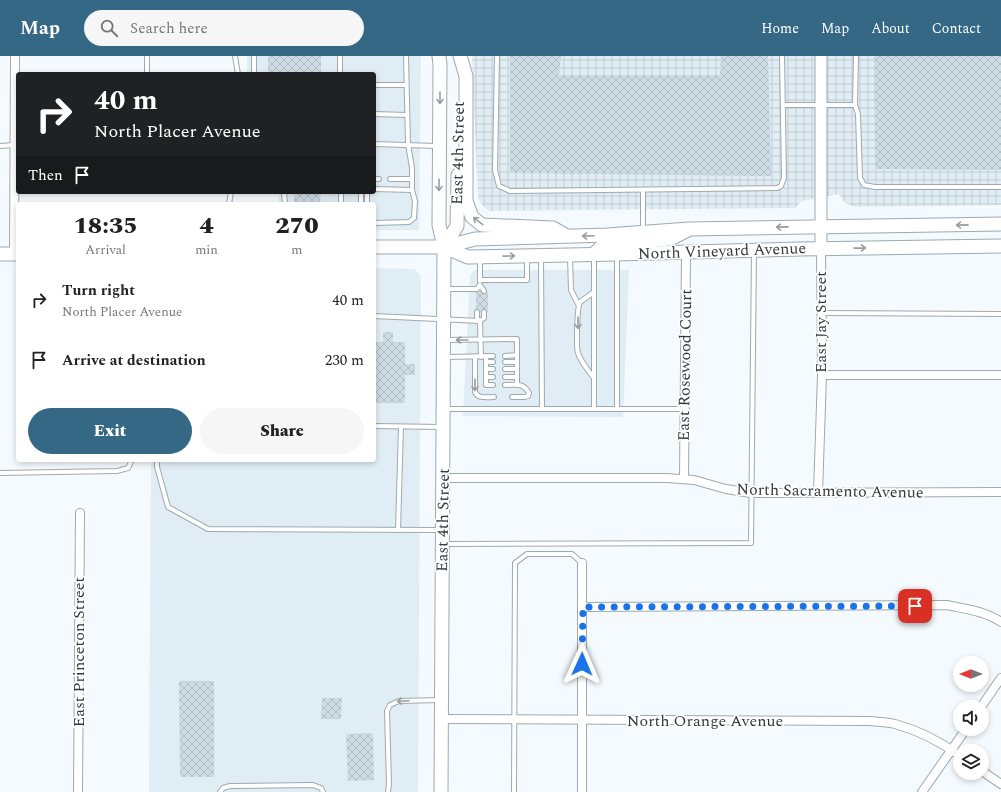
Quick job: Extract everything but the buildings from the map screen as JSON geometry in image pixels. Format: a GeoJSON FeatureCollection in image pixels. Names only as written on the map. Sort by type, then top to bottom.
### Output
{"type":"FeatureCollection","features":[{"type":"Feature","properties":{"kind":"main road","name":"East 4th Street"},"geometry":{"type":"LineString","coordinates":[[439,56],[439,225],[444,247],[444,478],[441,792]]}},
{"type":"Feature","properties":{"kind":"main road","name":"East 4th Street"},"geometry":{"type":"LineString","coordinates":[[444,247],[457,226],[459,56]]}},
{"type":"Feature","properties":{"kind":"main road"},"geometry":{"type":"LineString","coordinates":[[459,56],[466,76],[466,201],[472,217],[482,225],[553,228],[569,237]]}},
{"type":"Feature","properties":{"kind":"main road","name":"North Vineyard Avenue"},"geometry":{"type":"LineString","coordinates":[[376,247],[444,247],[475,239],[569,237],[689,229],[1001,224]]}},
{"type":"Feature","properties":{"kind":"main road"},"geometry":{"type":"LineString","coordinates":[[594,254],[601,247],[610,244],[670,240],[689,229]]}},
{"type":"Feature","properties":{"kind":"main road","name":"North Vineyard Avenue"},"geometry":{"type":"LineString","coordinates":[[444,247],[468,256],[480,256],[1001,246]]}},
{"type":"Feature","properties":{"kind":"main road"},"geometry":{"type":"LineString","coordinates":[[0,254],[16,254]]}},
{"type":"Feature","properties":{"kind":"street"},"geometry":{"type":"LineString","coordinates":[[15,56],[16,108],[14,145],[16,254]]}},
{"type":"Feature","properties":{"kind":"street","name":"East Jay Street"},"geometry":{"type":"LineString","coordinates":[[818,493],[822,375],[821,56]]}},
{"type":"Feature","properties":{"kind":"street","name":"East Rosewood Court"},"geometry":{"type":"LineString","coordinates":[[684,478],[686,252]]}},
{"type":"Feature","properties":{"kind":"street"},"geometry":{"type":"LineString","coordinates":[[822,375],[1001,375]]}},
{"type":"Feature","properties":{"kind":"street","name":"North Sacramento Avenue"},"geometry":{"type":"LineString","coordinates":[[444,478],[684,478],[726,489],[751,493],[1001,492]]}},
{"type":"Feature","properties":{"kind":"street","name":"East Princeton Street"},"geometry":{"type":"LineString","coordinates":[[78,792],[80,513]]}},
{"type":"Feature","properties":{"kind":"street"},"geometry":{"type":"LineString","coordinates":[[582,563],[582,792]]}},
{"type":"Feature","properties":{"kind":"street"},"geometry":{"type":"LineString","coordinates":[[583,607],[946,605],[974,610],[994,617],[1001,622]]}},
{"type":"Feature","properties":{"kind":"street"},"geometry":{"type":"LineString","coordinates":[[986,700],[1001,678]]}},
{"type":"Feature","properties":{"kind":"street","name":"North Orange Avenue"},"geometry":{"type":"LineString","coordinates":[[442,719],[870,721],[895,724],[912,730],[952,750]]}},
{"type":"Feature","properties":{"kind":"street"},"geometry":{"type":"LineString","coordinates":[[922,792],[961,736]]}},
{"type":"Feature","properties":{"kind":"street"},"geometry":{"type":"LineString","coordinates":[[989,776],[1001,784]]}},
{"type":"Feature","properties":{"kind":"lane"},"geometry":{"type":"LineString","coordinates":[[147,56],[147,72]]}},
{"type":"Feature","properties":{"kind":"lane"},"geometry":{"type":"LineString","coordinates":[[235,56],[238,72]]}},
{"type":"Feature","properties":{"kind":"lane"},"geometry":{"type":"LineString","coordinates":[[254,56],[254,72]]}},
{"type":"Feature","properties":{"kind":"lane"},"geometry":{"type":"LineString","coordinates":[[340,56],[340,72]]}},
{"type":"Feature","properties":{"kind":"lane"},"geometry":{"type":"LineString","coordinates":[[376,223],[409,222],[414,218],[415,201],[412,190],[412,168],[408,144],[406,56]]}},
{"type":"Feature","properties":{"kind":"lane"},"geometry":{"type":"LineString","coordinates":[[497,56],[495,170],[499,186],[510,191],[777,188],[782,186],[784,178],[782,56]]}},
{"type":"Feature","properties":{"kind":"lane"},"geometry":{"type":"LineString","coordinates":[[856,56],[855,105],[858,114],[860,178],[864,185],[875,188],[1001,186]]}},
{"type":"Feature","properties":{"kind":"lane"},"geometry":{"type":"LineString","coordinates":[[376,85],[406,85]]}},
{"type":"Feature","properties":{"kind":"lane"},"geometry":{"type":"LineString","coordinates":[[783,105],[855,105]]}},
{"type":"Feature","properties":{"kind":"lane"},"geometry":{"type":"LineString","coordinates":[[376,114],[407,115]]}},
{"type":"Feature","properties":{"kind":"lane"},"geometry":{"type":"LineString","coordinates":[[376,144],[439,146]]}},
{"type":"Feature","properties":{"kind":"lane"},"geometry":{"type":"LineString","coordinates":[[0,146],[14,145]]}},
{"type":"Feature","properties":{"kind":"lane"},"geometry":{"type":"LineString","coordinates":[[390,179],[412,179]]}},
{"type":"Feature","properties":{"kind":"lane"},"geometry":{"type":"LineString","coordinates":[[376,190],[412,190]]}},
{"type":"Feature","properties":{"kind":"lane"},"geometry":{"type":"LineString","coordinates":[[643,190],[643,232]]}},
{"type":"Feature","properties":{"kind":"lane"},"geometry":{"type":"LineString","coordinates":[[443,544],[751,543],[754,250]]}},
{"type":"Feature","properties":{"kind":"lane"},"geometry":{"type":"LineString","coordinates":[[594,254],[594,409]]}},
{"type":"Feature","properties":{"kind":"lane"},"geometry":{"type":"LineString","coordinates":[[617,254],[617,409]]}},
{"type":"Feature","properties":{"kind":"lane"},"geometry":{"type":"LineString","coordinates":[[480,280],[527,280],[527,255]]}},
{"type":"Feature","properties":{"kind":"lane"},"geometry":{"type":"LineString","coordinates":[[541,255],[542,409]]}},
{"type":"Feature","properties":{"kind":"lane"},"geometry":{"type":"LineString","coordinates":[[570,255],[571,290],[578,304],[578,350],[582,360],[594,378]]}},
{"type":"Feature","properties":{"kind":"lane"},"geometry":{"type":"LineString","coordinates":[[478,288],[480,280],[480,256]]}},
{"type":"Feature","properties":{"kind":"lane"},"geometry":{"type":"LineString","coordinates":[[443,289],[478,288],[484,291]]}},
{"type":"Feature","properties":{"kind":"lane"},"geometry":{"type":"LineString","coordinates":[[578,304],[594,292]]}},
{"type":"Feature","properties":{"kind":"lane"},"geometry":{"type":"LineString","coordinates":[[477,312],[477,318],[480,321],[481,356]]}},
{"type":"Feature","properties":{"kind":"lane"},"geometry":{"type":"LineString","coordinates":[[376,316],[480,321],[484,318],[484,312]]}},
{"type":"Feature","properties":{"kind":"lane"},"geometry":{"type":"LineString","coordinates":[[821,313],[1001,314]]}},
{"type":"Feature","properties":{"kind":"lane"},"geometry":{"type":"LineString","coordinates":[[443,340],[517,339],[517,385]]}},
{"type":"Feature","properties":{"kind":"lane"},"geometry":{"type":"LineString","coordinates":[[505,356],[517,355]]}},
{"type":"Feature","properties":{"kind":"lane"},"geometry":{"type":"LineString","coordinates":[[486,356],[486,385],[493,385]]}},
{"type":"Feature","properties":{"kind":"lane"},"geometry":{"type":"LineString","coordinates":[[444,357],[493,356]]}},
{"type":"Feature","properties":{"kind":"lane"},"geometry":{"type":"LineString","coordinates":[[475,357],[476,395],[479,397],[494,397]]}},
{"type":"Feature","properties":{"kind":"lane"},"geometry":{"type":"LineString","coordinates":[[486,362],[493,362]]}},
{"type":"Feature","properties":{"kind":"lane"},"geometry":{"type":"LineString","coordinates":[[505,362],[517,362]]}},
{"type":"Feature","properties":{"kind":"lane"},"geometry":{"type":"LineString","coordinates":[[486,369],[493,369]]}},
{"type":"Feature","properties":{"kind":"lane"},"geometry":{"type":"LineString","coordinates":[[505,369],[517,369]]}},
{"type":"Feature","properties":{"kind":"lane"},"geometry":{"type":"LineString","coordinates":[[486,377],[493,377]]}},
{"type":"Feature","properties":{"kind":"lane"},"geometry":{"type":"LineString","coordinates":[[505,377],[517,377]]}},
{"type":"Feature","properties":{"kind":"lane"},"geometry":{"type":"LineString","coordinates":[[505,385],[522,385],[526,387],[529,392],[528,396],[525,397],[512,397]]}},
{"type":"Feature","properties":{"kind":"lane"},"geometry":{"type":"LineString","coordinates":[[444,409],[685,409]]}},
{"type":"Feature","properties":{"kind":"lane"},"geometry":{"type":"LineString","coordinates":[[376,426],[444,427]]}},
{"type":"Feature","properties":{"kind":"lane"},"geometry":{"type":"LineString","coordinates":[[398,530],[401,427]]}},
{"type":"Feature","properties":{"kind":"lane"},"geometry":{"type":"LineString","coordinates":[[0,473],[118,471],[128,468],[131,462]]}},
{"type":"Feature","properties":{"kind":"lane"},"geometry":{"type":"LineString","coordinates":[[157,462],[168,507],[208,529],[443,530]]}},
{"type":"Feature","properties":{"kind":"lane"},"geometry":{"type":"LineString","coordinates":[[514,792],[515,563],[526,554],[572,554],[582,563]]}},
{"type":"Feature","properties":{"kind":"lane"},"geometry":{"type":"LineString","coordinates":[[388,792],[387,710],[390,705],[399,701],[442,700]]}},
{"type":"Feature","properties":{"kind":"lane"},"geometry":{"type":"LineString","coordinates":[[220,792],[222,788],[230,786],[314,785],[321,788],[323,792]]}},
{"type":"Feature","properties":{"kind":"shaded area"},"geometry":{"type":"Polygon","coordinates":[[[247,56],[421,56],[419,230],[376,230],[376,202],[279,202],[279,194],[376,194],[376,72],[247,72],[247,56]]]}},
{"type":"Feature","properties":{"kind":"shaded area"},"geometry":{"type":"Polygon","coordinates":[[[472,56],[1001,56],[1001,205],[855,207],[845,203],[839,194],[802,201],[795,208],[489,211],[482,205],[478,198],[472,56]]]}},
{"type":"Feature","properties":{"kind":"shaded area"},"geometry":{"type":"Polygon","coordinates":[[[376,268],[414,269],[421,276],[418,792],[149,792],[151,462],[376,462],[376,268]]]}},
{"type":"Feature","properties":{"kind":"shaded area"},"geometry":{"type":"Polygon","coordinates":[[[475,270],[629,270],[623,417],[463,416],[470,275],[475,270]]]}},
{"type":"Feature","properties":{"kind":"route"},"geometry":{"type":"LineString","coordinates":[[582,664],[583,607],[915,606]]}}]}
